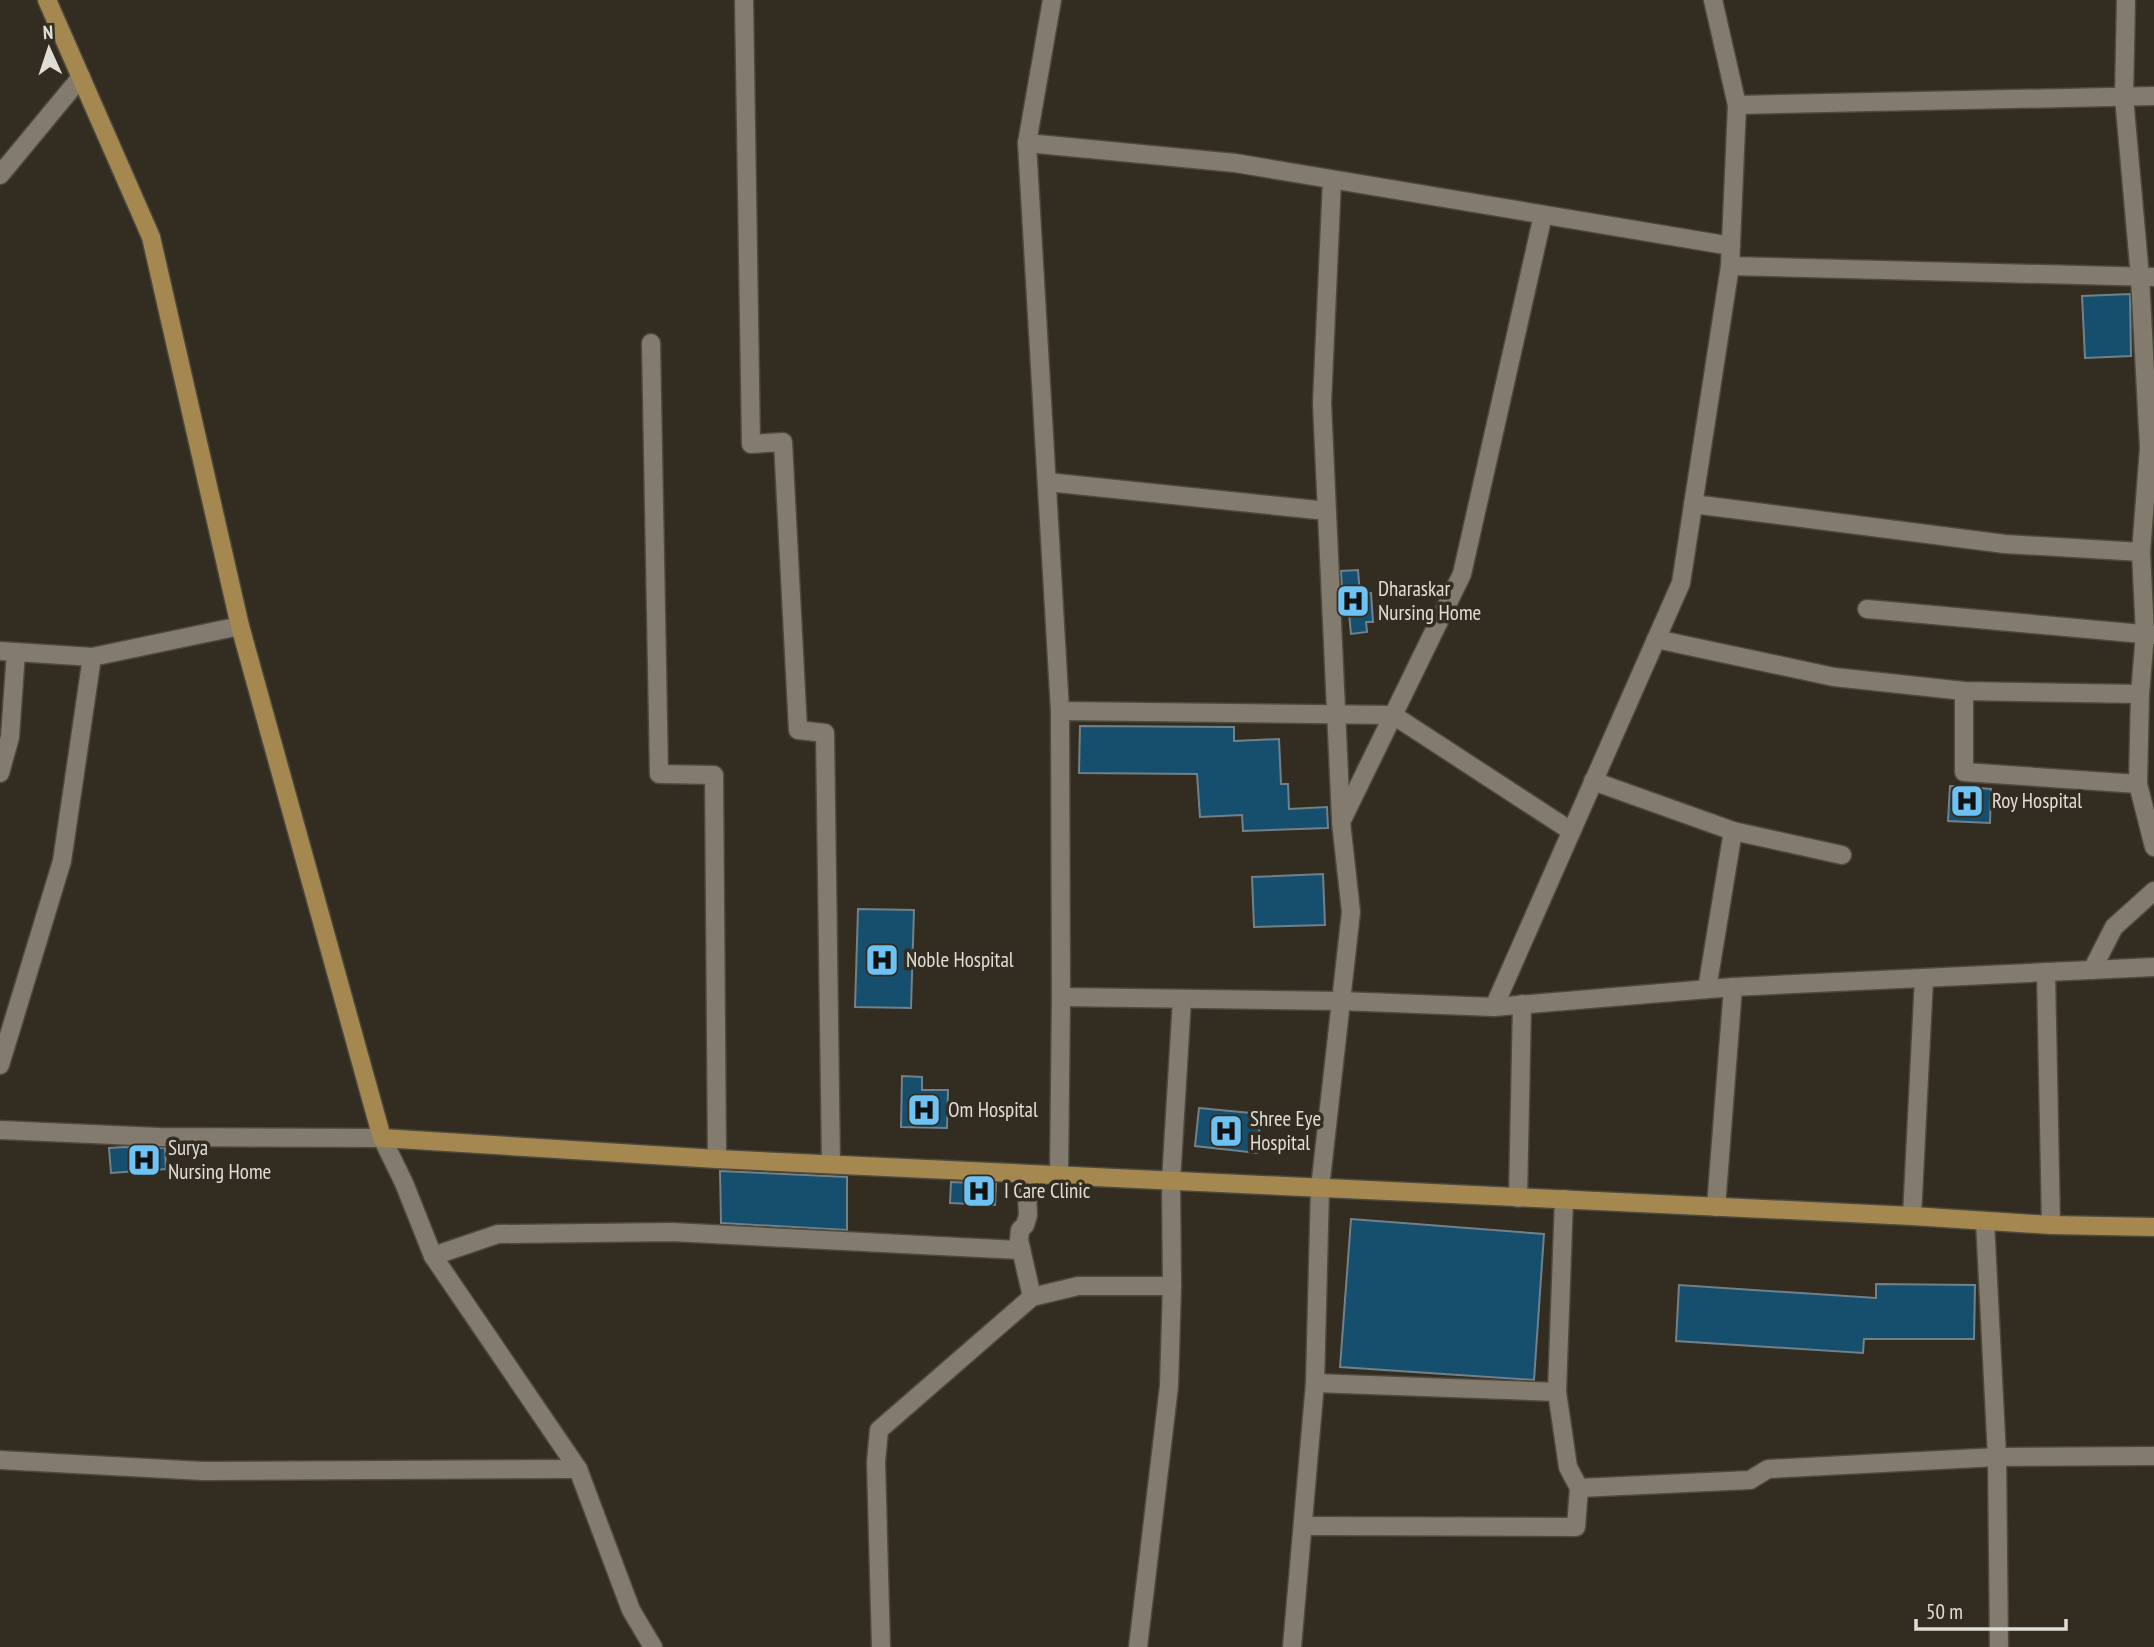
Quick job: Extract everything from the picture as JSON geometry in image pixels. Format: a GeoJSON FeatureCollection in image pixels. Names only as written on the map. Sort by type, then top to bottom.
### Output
{"type":"FeatureCollection","features":[{"type":"Feature","properties":{"kind":"main road"},"geometry":{"type":"LineString","coordinates":[[47,0],[150,237],[240,626],[382,1138],[717,1159],[1913,1216],[2051,1225],[2154,1227]]}},
{"type":"Feature","properties":{"kind":"street"},"geometry":{"type":"LineString","coordinates":[[744,0],[751,444],[783,442],[798,730],[825,733],[831,1164]]}},
{"type":"Feature","properties":{"kind":"street"},"geometry":{"type":"LineString","coordinates":[[1052,0],[1027,144],[1060,711],[1059,1175]]}},
{"type":"Feature","properties":{"kind":"street"},"geometry":{"type":"LineString","coordinates":[[1494,1007],[1681,583],[1730,266],[1737,105],[1713,0]]}},
{"type":"Feature","properties":{"kind":"street"},"geometry":{"type":"LineString","coordinates":[[2126,0],[2124,97],[2147,277],[2151,448],[2141,552],[2150,634],[2140,694],[2138,784],[2154,847]]}},
{"type":"Feature","properties":{"kind":"street"},"geometry":{"type":"LineString","coordinates":[[0,175],[80,77]]}},
{"type":"Feature","properties":{"kind":"street"},"geometry":{"type":"LineString","coordinates":[[1737,105],[2154,96]]}},
{"type":"Feature","properties":{"kind":"street"},"geometry":{"type":"LineString","coordinates":[[1027,144],[1235,163],[1731,246]]}},
{"type":"Feature","properties":{"kind":"street"},"geometry":{"type":"LineString","coordinates":[[1292,1647],[1315,1383],[1320,1188],[1351,912],[1341,822],[1322,403],[1332,180]]}},
{"type":"Feature","properties":{"kind":"street"},"geometry":{"type":"LineString","coordinates":[[1341,822],[1462,574],[1543,215]]}},
{"type":"Feature","properties":{"kind":"street"},"geometry":{"type":"LineString","coordinates":[[1730,266],[2147,277]]}},
{"type":"Feature","properties":{"kind":"street"},"geometry":{"type":"LineString","coordinates":[[651,343],[659,775],[714,775],[717,1159]]}},
{"type":"Feature","properties":{"kind":"street"},"geometry":{"type":"LineString","coordinates":[[1046,482],[1327,512]]}},
{"type":"Feature","properties":{"kind":"street"},"geometry":{"type":"LineString","coordinates":[[1693,504],[2005,544],[2141,552]]}},
{"type":"Feature","properties":{"kind":"street"},"geometry":{"type":"LineString","coordinates":[[1867,609],[2150,634]]}},
{"type":"Feature","properties":{"kind":"street"},"geometry":{"type":"LineString","coordinates":[[0,773],[10,737],[8,652],[92,657],[240,626]]}},
{"type":"Feature","properties":{"kind":"street"},"geometry":{"type":"LineString","coordinates":[[1656,639],[1833,677],[1964,691],[2140,694]]}},
{"type":"Feature","properties":{"kind":"street"},"geometry":{"type":"LineString","coordinates":[[0,1065],[62,861],[92,657]]}},
{"type":"Feature","properties":{"kind":"street"},"geometry":{"type":"LineString","coordinates":[[1964,691],[1964,772],[2138,784]]}},
{"type":"Feature","properties":{"kind":"street"},"geometry":{"type":"LineString","coordinates":[[1060,711],[1393,715],[1571,831]]}},
{"type":"Feature","properties":{"kind":"street"},"geometry":{"type":"LineString","coordinates":[[1593,781],[1733,831],[1842,855]]}},
{"type":"Feature","properties":{"kind":"street"},"geometry":{"type":"LineString","coordinates":[[1707,989],[1733,831]]}},
{"type":"Feature","properties":{"kind":"street"},"geometry":{"type":"LineString","coordinates":[[2092,970],[2114,927],[2154,891]]}},
{"type":"Feature","properties":{"kind":"street"},"geometry":{"type":"LineString","coordinates":[[1061,997],[1341,1001],[1494,1007],[1733,987],[2154,967]]}},
{"type":"Feature","properties":{"kind":"street"},"geometry":{"type":"LineString","coordinates":[[2046,972],[2051,1225]]}},
{"type":"Feature","properties":{"kind":"street"},"geometry":{"type":"LineString","coordinates":[[1913,1216],[1924,978]]}},
{"type":"Feature","properties":{"kind":"street"},"geometry":{"type":"LineString","coordinates":[[1716,1207],[1733,987]]}},
{"type":"Feature","properties":{"kind":"street"},"geometry":{"type":"LineString","coordinates":[[1138,1647],[1169,1386],[1171,1181],[1182,999]]}},
{"type":"Feature","properties":{"kind":"street"},"geometry":{"type":"LineString","coordinates":[[1518,1198],[1522,1004]]}},
{"type":"Feature","properties":{"kind":"street"},"geometry":{"type":"LineString","coordinates":[[0,1130],[159,1137],[382,1138],[404,1183],[433,1256],[578,1469],[631,1610],[653,1647]]}},
{"type":"Feature","properties":{"kind":"street"},"geometry":{"type":"LineString","coordinates":[[1026,1174],[1028,1214],[1025,1225],[1020,1230],[1019,1250],[1032,1297]]}},
{"type":"Feature","properties":{"kind":"street"},"geometry":{"type":"LineString","coordinates":[[1304,1526],[1576,1527],[1579,1488],[1568,1467],[1557,1392],[1564,1199]]}},
{"type":"Feature","properties":{"kind":"street"},"geometry":{"type":"LineString","coordinates":[[1985,1221],[1997,1457],[1999,1647]]}},
{"type":"Feature","properties":{"kind":"street"},"geometry":{"type":"LineString","coordinates":[[433,1256],[498,1234],[673,1232],[1019,1250]]}},
{"type":"Feature","properties":{"kind":"street"},"geometry":{"type":"LineString","coordinates":[[881,1647],[876,1462],[879,1430],[1032,1297],[1078,1286],[1172,1286]]}},
{"type":"Feature","properties":{"kind":"street"},"geometry":{"type":"LineString","coordinates":[[1315,1383],[1557,1392]]}},
{"type":"Feature","properties":{"kind":"street"},"geometry":{"type":"LineString","coordinates":[[1579,1488],[1750,1480],[1768,1469],[1997,1457],[2154,1456]]}},
{"type":"Feature","properties":{"kind":"street"},"geometry":{"type":"LineString","coordinates":[[0,1460],[203,1471],[578,1469]]}},
{"type":"Feature","properties":{"kind":"building"},"geometry":{"type":"Polygon","coordinates":[[[2130,294],[2131,356],[2085,358],[2082,296],[2130,294]]]}},
{"type":"Feature","properties":{"kind":"building"},"geometry":{"type":"Polygon","coordinates":[[[1358,570],[1360,594],[1371,593],[1373,622],[1366,622],[1367,632],[1351,634],[1349,613],[1343,613],[1341,571],[1358,570]]]}},
{"type":"Feature","properties":{"kind":"building"},"geometry":{"type":"Polygon","coordinates":[[[1080,726],[1234,727],[1234,741],[1279,739],[1281,784],[1288,784],[1289,809],[1327,807],[1328,828],[1243,831],[1242,815],[1200,817],[1197,774],[1079,773],[1080,726]]]}},
{"type":"Feature","properties":{"kind":"building"},"geometry":{"type":"Polygon","coordinates":[[[1950,786],[1991,789],[1990,823],[1948,821],[1950,786]]]}},
{"type":"Feature","properties":{"kind":"building"},"geometry":{"type":"Polygon","coordinates":[[[1323,874],[1325,925],[1254,927],[1252,877],[1323,874]]]}},
{"type":"Feature","properties":{"kind":"building"},"geometry":{"type":"Polygon","coordinates":[[[858,909],[914,910],[911,1008],[855,1007],[858,909]]]}},
{"type":"Feature","properties":{"kind":"building"},"geometry":{"type":"Polygon","coordinates":[[[902,1076],[922,1077],[922,1090],[948,1090],[947,1128],[901,1127],[902,1076]]]}},
{"type":"Feature","properties":{"kind":"building"},"geometry":{"type":"Polygon","coordinates":[[[1199,1108],[1261,1114],[1257,1153],[1195,1146],[1199,1108]]]}},
{"type":"Feature","properties":{"kind":"building"},"geometry":{"type":"Polygon","coordinates":[[[109,1148],[165,1148],[166,1169],[111,1173],[109,1148]]]}},
{"type":"Feature","properties":{"kind":"building"},"geometry":{"type":"Polygon","coordinates":[[[720,1171],[847,1177],[847,1230],[721,1223],[720,1171]]]}},
{"type":"Feature","properties":{"kind":"building"},"geometry":{"type":"Polygon","coordinates":[[[951,1182],[996,1184],[995,1205],[950,1203],[951,1182]]]}},
{"type":"Feature","properties":{"kind":"building"},"geometry":{"type":"Polygon","coordinates":[[[1351,1219],[1544,1234],[1534,1380],[1340,1367],[1351,1219]]]}},
{"type":"Feature","properties":{"kind":"building"},"geometry":{"type":"Polygon","coordinates":[[[1876,1284],[1975,1285],[1974,1339],[1864,1339],[1863,1353],[1676,1341],[1679,1285],[1876,1298],[1876,1284]]]}},
{"type":"Feature","properties":{"kind":"place","name":"Dharaskar Nursing Home"},"geometry":{"type":"Point","coordinates":[1353,601]}},
{"type":"Feature","properties":{"kind":"place","name":"Roy Hospital"},"geometry":{"type":"Point","coordinates":[1967,801]}},
{"type":"Feature","properties":{"kind":"place","name":"Noble Hospital"},"geometry":{"type":"Point","coordinates":[882,960]}},
{"type":"Feature","properties":{"kind":"place","name":"Om Hospital"},"geometry":{"type":"Point","coordinates":[924,1110]}},
{"type":"Feature","properties":{"kind":"place","name":"Shree Eye Hospital"},"geometry":{"type":"Point","coordinates":[1226,1131]}},
{"type":"Feature","properties":{"kind":"place","name":"Surya Nursing Home"},"geometry":{"type":"Point","coordinates":[144,1160]}},
{"type":"Feature","properties":{"kind":"place","name":"I Care Clinic"},"geometry":{"type":"Point","coordinates":[979,1191]}}]}
